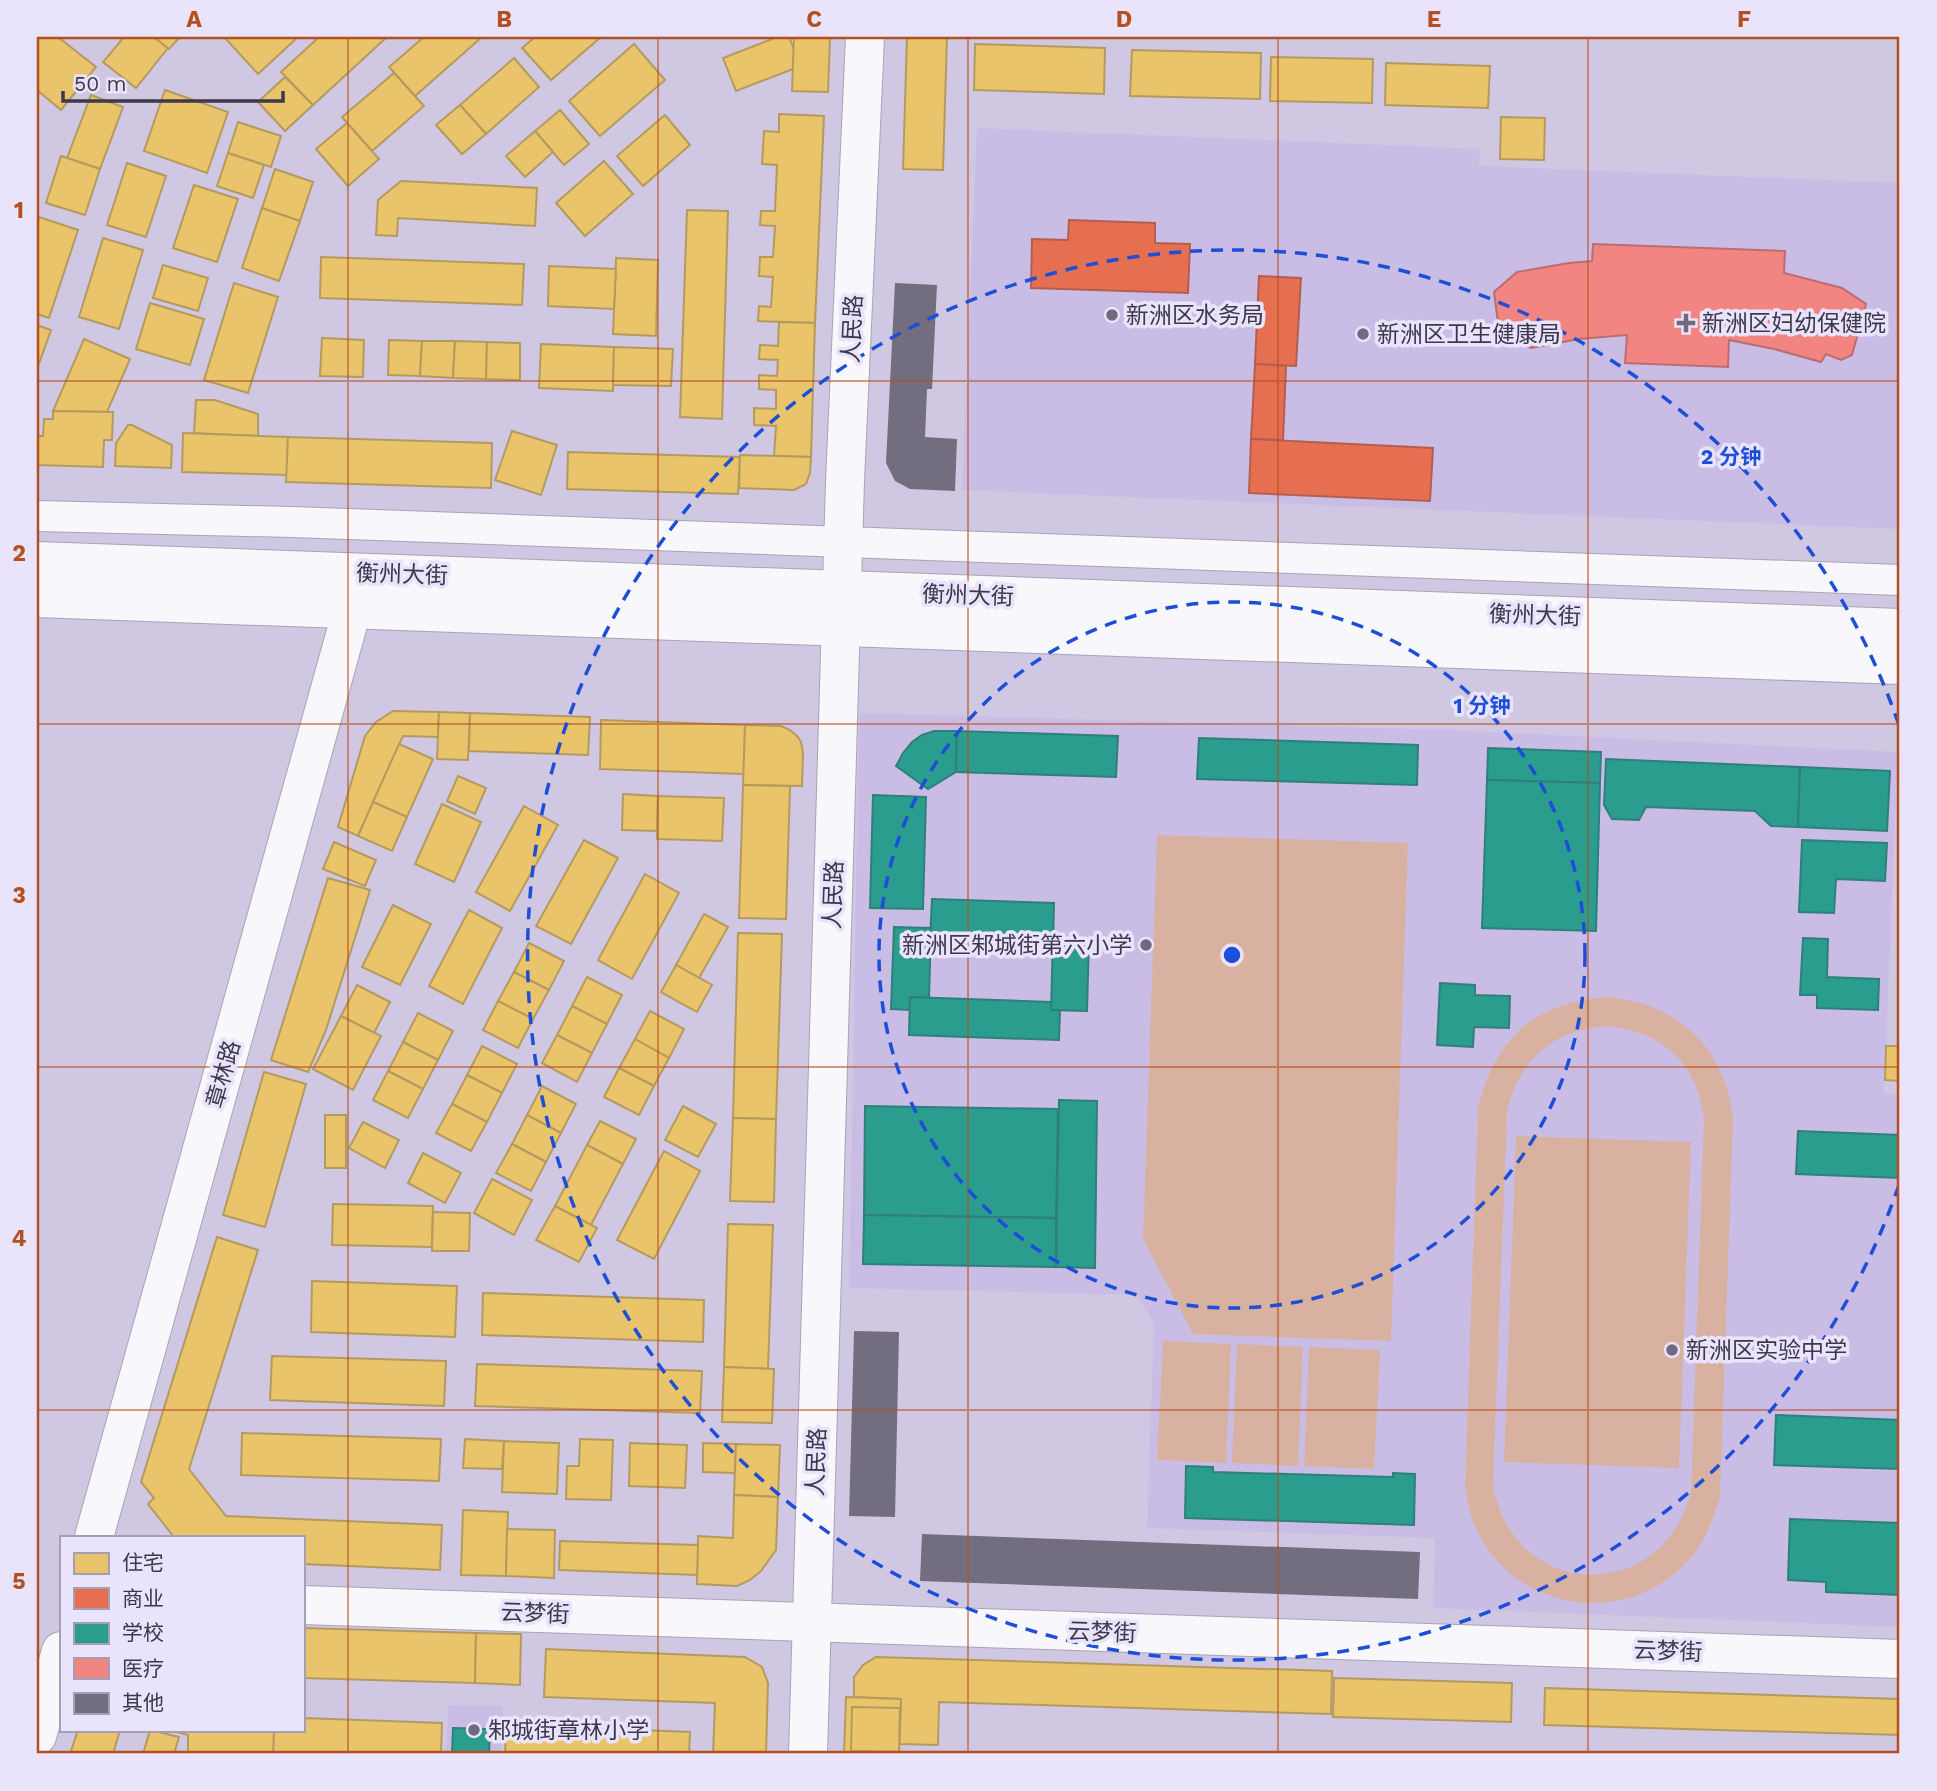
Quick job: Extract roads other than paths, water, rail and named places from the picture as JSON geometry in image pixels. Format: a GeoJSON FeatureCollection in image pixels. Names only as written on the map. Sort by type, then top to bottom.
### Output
{"type":"FeatureCollection","features":[{"type":"Feature","properties":{"kind":"street","name":"人民路"},"geometry":{"type":"LineString","coordinates":[[808,1754],[843,542],[865,37]]}},
{"type":"Feature","properties":{"kind":"street"},"geometry":{"type":"LineString","coordinates":[[37,516],[292,522],[1900,580]]}},
{"type":"Feature","properties":{"kind":"street","name":"衡州大街"},"geometry":{"type":"LineString","coordinates":[[37,561],[841,609],[1900,665]]}},
{"type":"Feature","properties":{"kind":"street","name":"衡州大街"},"geometry":{"type":"LineString","coordinates":[[37,598],[352,610],[841,609],[1900,628]]}},
{"type":"Feature","properties":{"kind":"street","name":"章林路"},"geometry":{"type":"LineString","coordinates":[[94,1536],[352,610]]}},
{"type":"Feature","properties":{"kind":"street","name":"云梦街"},"geometry":{"type":"LineString","coordinates":[[304,1605],[1900,1659]]}},
{"type":"Feature","properties":{"kind":"street"},"geometry":{"type":"LineString","coordinates":[[37,1736],[60,1655]]}},
{"type":"Feature","properties":{"kind":"place","name":"新洲区水务局"},"geometry":{"type":"Point","coordinates":[1112,315]}},
{"type":"Feature","properties":{"kind":"place","name":"新洲区妇幼保健院"},"geometry":{"type":"Point","coordinates":[1686,323]}},
{"type":"Feature","properties":{"kind":"place","name":"新洲区卫生健康局"},"geometry":{"type":"Point","coordinates":[1363,334]}},
{"type":"Feature","properties":{"kind":"place","name":"新洲区邾城街第六小学"},"geometry":{"type":"Point","coordinates":[1146,945]}},
{"type":"Feature","properties":{"kind":"place","name":"新洲区实验中学"},"geometry":{"type":"Point","coordinates":[1672,1350]}},
{"type":"Feature","properties":{"kind":"place","name":"邾城街章林小学"},"geometry":{"type":"Point","coordinates":[474,1730]}}]}
